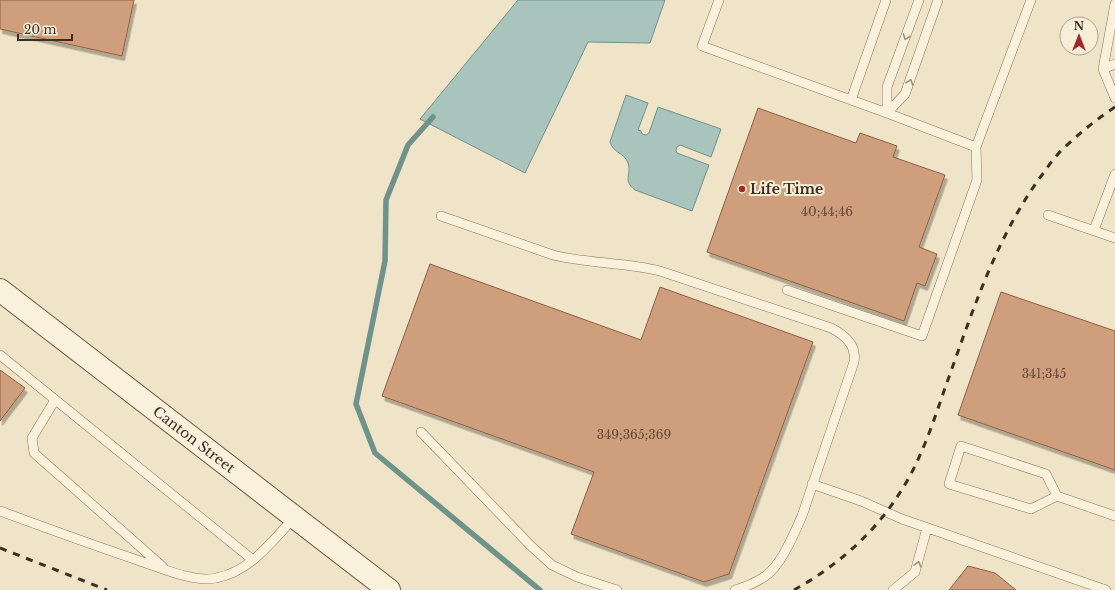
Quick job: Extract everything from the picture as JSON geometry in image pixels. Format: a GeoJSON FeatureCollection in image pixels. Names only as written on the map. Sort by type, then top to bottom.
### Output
{"type":"FeatureCollection","features":[{"type":"Feature","properties":{"kind":"main road","name":"Canton Street"},"geometry":{"type":"LineString","coordinates":[[0,290],[389,590]]}},
{"type":"Feature","properties":{"kind":"lane"},"geometry":{"type":"LineString","coordinates":[[719,0],[702,46],[976,147]]}},
{"type":"Feature","properties":{"kind":"lane"},"geometry":{"type":"LineString","coordinates":[[851,100],[886,0]]}},
{"type":"Feature","properties":{"kind":"lane"},"geometry":{"type":"LineString","coordinates":[[887,113],[887,87],[919,0]]}},
{"type":"Feature","properties":{"kind":"lane"},"geometry":{"type":"LineString","coordinates":[[887,113],[905,94],[938,0]]}},
{"type":"Feature","properties":{"kind":"lane"},"geometry":{"type":"LineString","coordinates":[[787,290],[922,336],[977,180],[976,147],[1031,0]]}},
{"type":"Feature","properties":{"kind":"lane"},"geometry":{"type":"LineString","coordinates":[[1115,4],[1103,69],[1115,98]]}},
{"type":"Feature","properties":{"kind":"lane"},"geometry":{"type":"LineString","coordinates":[[1103,69],[1115,64]]}},
{"type":"Feature","properties":{"kind":"lane"},"geometry":{"type":"LineString","coordinates":[[1094,230],[1115,174]]}},
{"type":"Feature","properties":{"kind":"lane"},"geometry":{"type":"LineString","coordinates":[[1048,215],[1115,238]]}},
{"type":"Feature","properties":{"kind":"lane"},"geometry":{"type":"LineString","coordinates":[[442,216],[553,255],[569,259],[634,265],[660,271],[831,328],[841,334],[853,348],[855,356],[854,362],[793,537],[780,561],[765,577],[735,590]]}},
{"type":"Feature","properties":{"kind":"lane"},"geometry":{"type":"LineString","coordinates":[[0,355],[253,560]]}},
{"type":"Feature","properties":{"kind":"lane"},"geometry":{"type":"LineString","coordinates":[[55,400],[32,438],[34,453],[166,570]]}},
{"type":"Feature","properties":{"kind":"lane"},"geometry":{"type":"LineString","coordinates":[[421,432],[530,546],[552,565],[577,578],[616,590]]}},
{"type":"Feature","properties":{"kind":"lane"},"geometry":{"type":"LineString","coordinates":[[1057,496],[1031,509],[949,484],[962,446],[1046,474],[1057,496],[1115,516]]}},
{"type":"Feature","properties":{"kind":"lane"},"geometry":{"type":"LineString","coordinates":[[812,484],[927,528],[1091,587],[1106,590]]}},
{"type":"Feature","properties":{"kind":"lane"},"geometry":{"type":"LineString","coordinates":[[0,511],[166,570],[198,579],[217,578],[232,573],[253,560],[261,554],[294,518]]}},
{"type":"Feature","properties":{"kind":"lane"},"geometry":{"type":"LineString","coordinates":[[893,590],[916,572],[927,528]]}},
{"type":"Feature","properties":{"kind":"water"},"geometry":{"type":"Polygon","coordinates":[[[518,0],[665,0],[650,43],[588,42],[525,173],[420,119],[518,0]]]}},
{"type":"Feature","properties":{"kind":"water"},"geometry":{"type":"Polygon","coordinates":[[[626,95],[648,103],[638,130],[641,131],[642,134],[646,135],[649,133],[658,107],[721,129],[711,157],[680,145],[677,147],[677,153],[709,165],[692,211],[635,190],[629,183],[628,163],[624,157],[614,149],[610,142],[626,95]]]}},
{"type":"Feature","properties":{"kind":"building"},"geometry":{"type":"Polygon","coordinates":[[[0,0],[134,0],[122,56],[0,29],[0,0]]]}},
{"type":"Feature","properties":{"kind":"building"},"geometry":{"type":"Polygon","coordinates":[[[758,108],[856,143],[860,133],[897,146],[893,157],[945,175],[919,247],[937,254],[925,286],[917,283],[904,321],[707,252],[758,108]]]}},
{"type":"Feature","properties":{"kind":"building"},"geometry":{"type":"Polygon","coordinates":[[[430,264],[641,340],[660,287],[813,342],[729,574],[704,582],[571,534],[594,472],[382,396],[430,264]]]}},
{"type":"Feature","properties":{"kind":"building"},"geometry":{"type":"Polygon","coordinates":[[[1001,292],[1115,331],[1115,470],[958,415],[1001,292]]]}},
{"type":"Feature","properties":{"kind":"building"},"geometry":{"type":"Polygon","coordinates":[[[0,370],[25,388],[0,421],[0,370]]]}},
{"type":"Feature","properties":{"kind":"building"},"geometry":{"type":"Polygon","coordinates":[[[968,566],[995,573],[1016,590],[949,590],[968,566]]]}},
{"type":"Feature","properties":{"kind":"waterway"},"geometry":{"type":"LineString","coordinates":[[433,117],[408,145],[386,200],[385,261],[356,404],[375,453],[540,590]]}},
{"type":"Feature","properties":{"kind":"railway"},"geometry":{"type":"LineString","coordinates":[[794,590],[810,581],[854,547],[879,521],[901,491],[915,467],[926,441],[974,307],[996,254],[1009,228],[1023,203],[1058,154],[1083,131],[1115,107]]}},
{"type":"Feature","properties":{"kind":"railway"},"geometry":{"type":"LineString","coordinates":[[0,548],[107,590]]}},
{"type":"Feature","properties":{"kind":"place","name":"Life Time"},"geometry":{"type":"Point","coordinates":[742,189]}}]}
